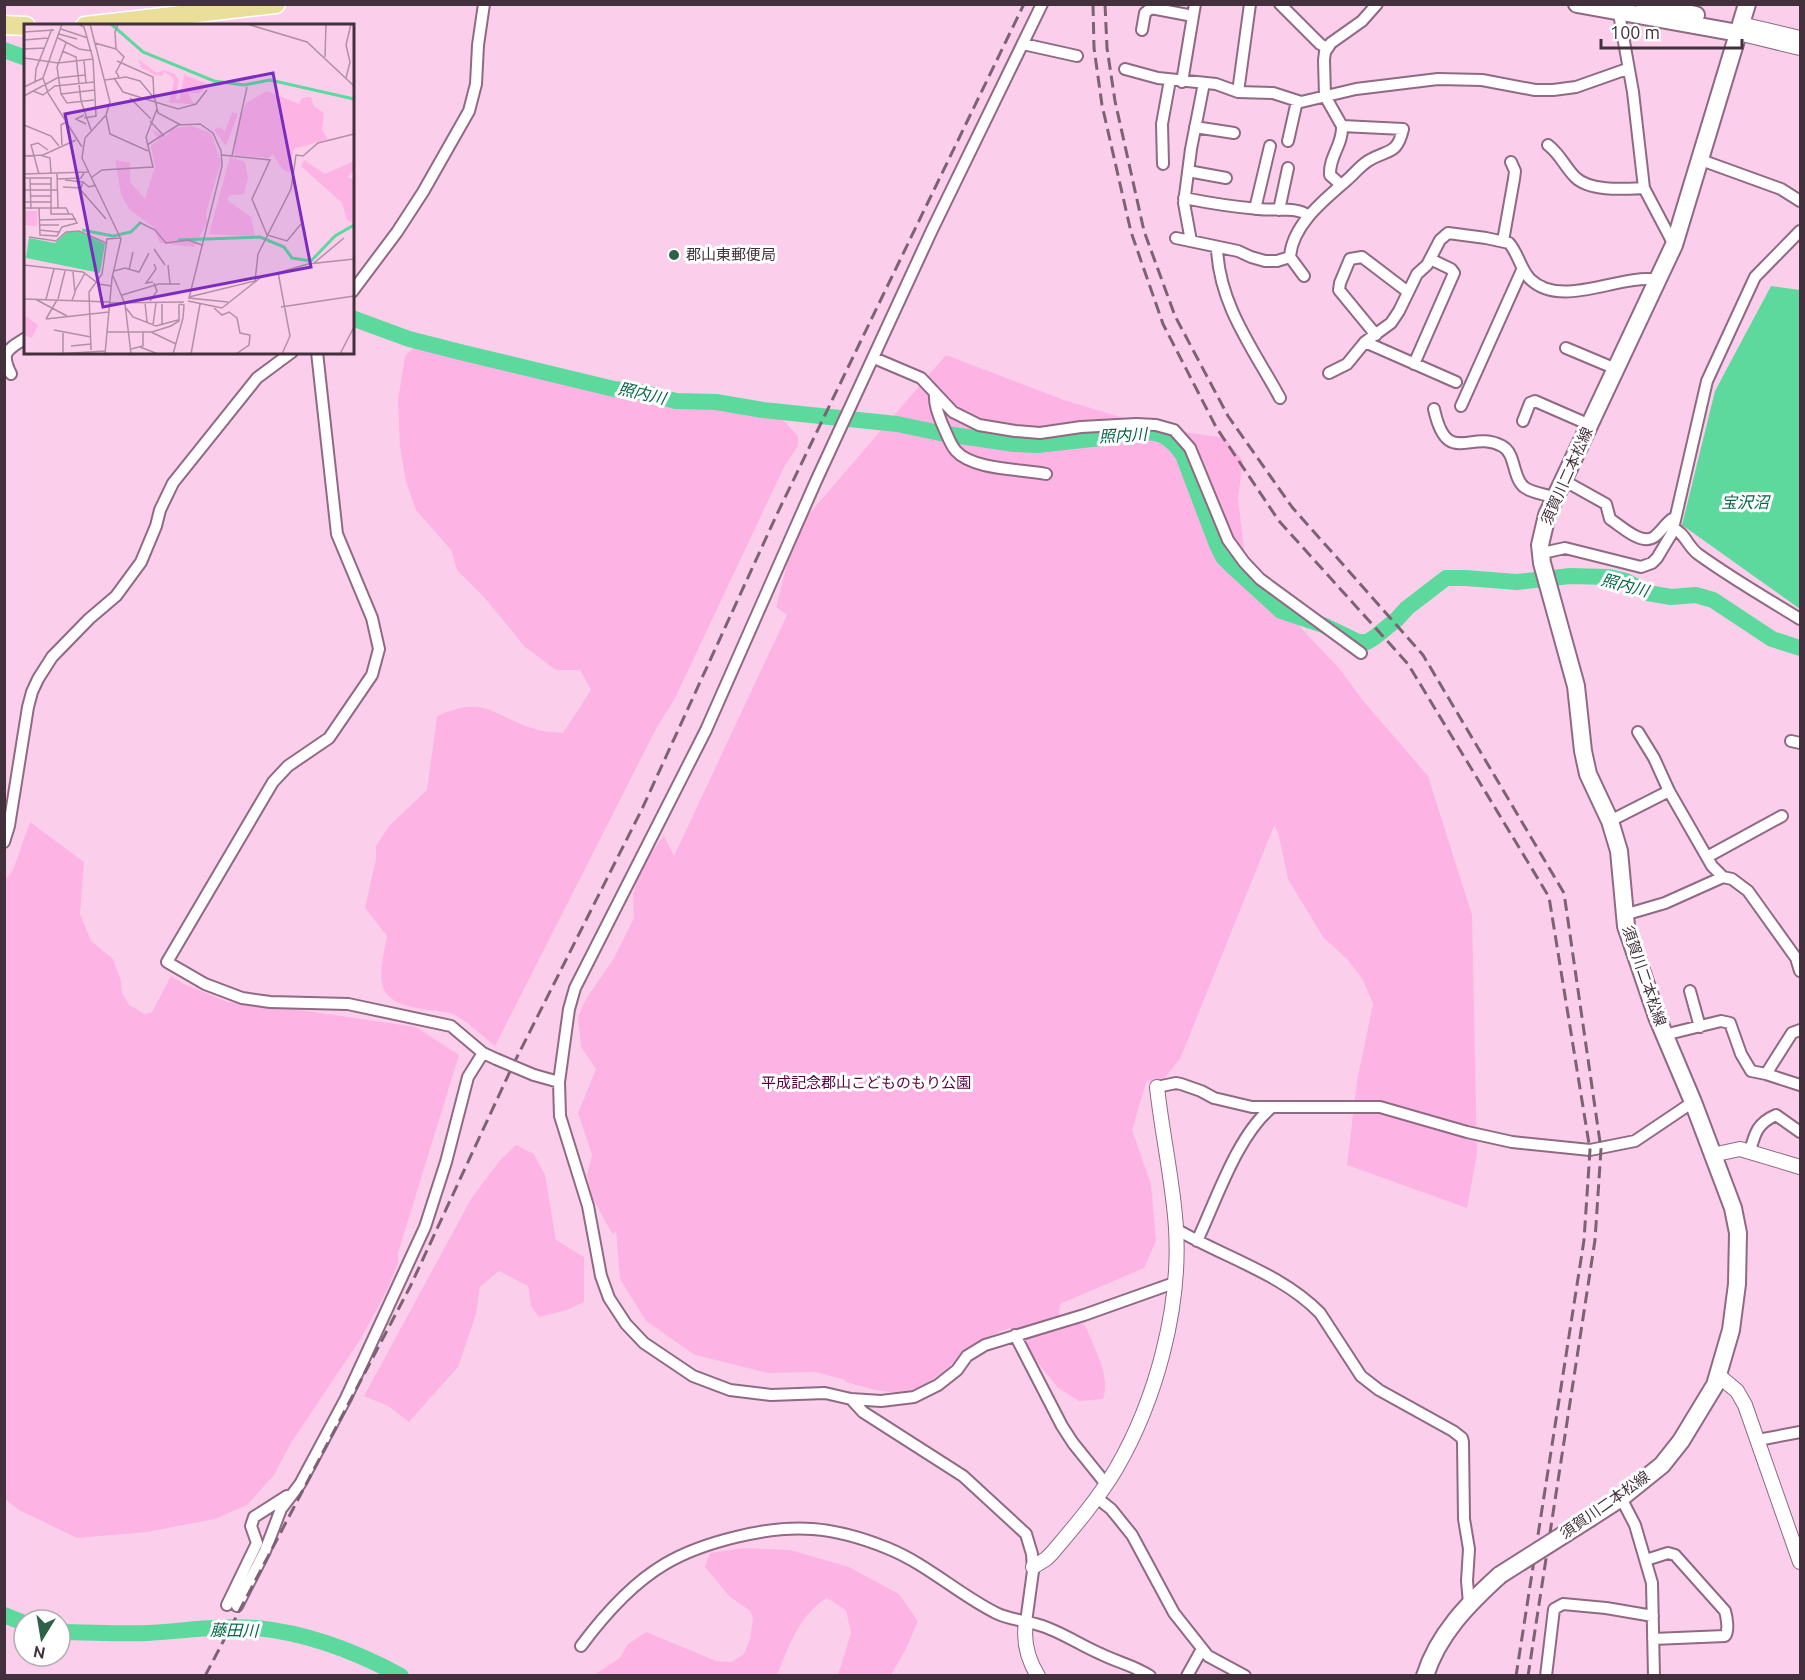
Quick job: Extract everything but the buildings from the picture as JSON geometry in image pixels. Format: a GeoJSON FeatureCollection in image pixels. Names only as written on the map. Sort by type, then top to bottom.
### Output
{"type":"FeatureCollection","features":[{"type":"Feature","properties":{"kind":"highway"},"geometry":{"type":"LineString","coordinates":[[102,24],[276,4]]}},
{"type":"Feature","properties":{"kind":"highway"},"geometry":{"type":"LineString","coordinates":[[4,25],[24,26]]}},
{"type":"Feature","properties":{"kind":"main road"},"geometry":{"type":"LineString","coordinates":[[1577,4],[1739,28]]}},
{"type":"Feature","properties":{"kind":"main road"},"geometry":{"type":"LineString","coordinates":[[1644,4],[1739,28]]}},
{"type":"Feature","properties":{"kind":"main road","name":"須賀川二本松線"},"geometry":{"type":"LineString","coordinates":[[1425,1676],[1434,1653],[1458,1617],[1469,1603],[1500,1575],[1621,1498],[1662,1465],[1681,1441],[1719,1376],[1731,1330],[1737,1284],[1738,1233],[1733,1208],[1640,971],[1624,915],[1619,851],[1610,821],[1588,774],[1583,751],[1576,686],[1541,557],[1544,524],[1555,498],[1674,245],[1747,4]]}},
{"type":"Feature","properties":{"kind":"street"},"geometry":{"type":"LineString","coordinates":[[354,289],[397,232],[423,192],[469,111],[476,84],[478,45],[484,4]]}},
{"type":"Feature","properties":{"kind":"street"},"geometry":{"type":"LineString","coordinates":[[1042,4],[932,230],[816,481],[706,730],[575,988],[569,1009],[559,1082],[560,1116],[588,1206],[601,1276],[609,1298],[626,1324],[644,1343],[693,1377],[730,1390],[771,1395],[825,1393],[851,1399],[881,1401],[914,1397],[948,1378],[967,1356],[985,1345],[1084,1315],[1174,1283]]}},
{"type":"Feature","properties":{"kind":"street"},"geometry":{"type":"LineString","coordinates":[[1238,92],[1250,4]]}},
{"type":"Feature","properties":{"kind":"street"},"geometry":{"type":"LineString","coordinates":[[1280,4],[1327,48]]}},
{"type":"Feature","properties":{"kind":"street"},"geometry":{"type":"LineString","coordinates":[[1341,185],[1332,178],[1330,171],[1333,154],[1341,141],[1342,126],[1325,96],[1324,60],[1331,43],[1362,21],[1377,4]]}},
{"type":"Feature","properties":{"kind":"street"},"geometry":{"type":"LineString","coordinates":[[1142,30],[1145,13],[1151,8],[1194,10],[1176,81],[1162,124],[1163,164]]}},
{"type":"Feature","properties":{"kind":"street"},"geometry":{"type":"LineString","coordinates":[[1618,9],[1633,92],[1644,188],[1674,245]]}},
{"type":"Feature","properties":{"kind":"street"},"geometry":{"type":"LineString","coordinates":[[1739,28],[1800,38]]}},
{"type":"Feature","properties":{"kind":"street"},"geometry":{"type":"LineString","coordinates":[[1739,28],[1800,48]]}},
{"type":"Feature","properties":{"kind":"street"},"geometry":{"type":"LineString","coordinates":[[1023,44],[1077,56]]}},
{"type":"Feature","properties":{"kind":"street"},"geometry":{"type":"LineString","coordinates":[[1125,69],[1147,76],[1216,84],[1238,92],[1262,91],[1308,102],[1356,89],[1438,79],[1482,80],[1535,90],[1553,90],[1586,84],[1628,69]]}},
{"type":"Feature","properties":{"kind":"street"},"geometry":{"type":"LineString","coordinates":[[1191,241],[1184,215],[1184,198],[1204,83]]}},
{"type":"Feature","properties":{"kind":"street"},"geometry":{"type":"LineString","coordinates":[[1288,141],[1297,101]]}},
{"type":"Feature","properties":{"kind":"street"},"geometry":{"type":"LineString","coordinates":[[1290,257],[1296,234],[1318,205],[1368,161],[1392,150],[1399,143],[1402,129],[1342,126]]}},
{"type":"Feature","properties":{"kind":"street"},"geometry":{"type":"LineString","coordinates":[[1195,128],[1234,133]]}},
{"type":"Feature","properties":{"kind":"street"},"geometry":{"type":"LineString","coordinates":[[1548,145],[1580,181],[1608,189],[1644,188]]}},
{"type":"Feature","properties":{"kind":"street"},"geometry":{"type":"LineString","coordinates":[[1256,209],[1270,146]]}},
{"type":"Feature","properties":{"kind":"street"},"geometry":{"type":"LineString","coordinates":[[1701,160],[1781,189],[1800,201]]}},
{"type":"Feature","properties":{"kind":"street"},"geometry":{"type":"LineString","coordinates":[[1503,241],[1515,171],[1511,162]]}},
{"type":"Feature","properties":{"kind":"street"},"geometry":{"type":"LineString","coordinates":[[1279,210],[1288,168]]}},
{"type":"Feature","properties":{"kind":"street"},"geometry":{"type":"LineString","coordinates":[[1188,171],[1226,178]]}},
{"type":"Feature","properties":{"kind":"street"},"geometry":{"type":"LineString","coordinates":[[1184,198],[1256,209],[1300,212],[1310,216]]}},
{"type":"Feature","properties":{"kind":"street"},"geometry":{"type":"LineString","coordinates":[[1541,557],[1547,552],[1565,548],[1641,567],[1657,558],[1674,524],[1707,381],[1755,276],[1800,231]]}},
{"type":"Feature","properties":{"kind":"street"},"geometry":{"type":"LineString","coordinates":[[1329,373],[1347,364],[1365,342],[1390,323],[1417,274],[1430,259],[1440,240],[1448,233],[1503,241],[1511,245],[1522,270],[1537,284],[1554,291],[1591,288],[1628,279],[1658,280]]}},
{"type":"Feature","properties":{"kind":"street"},"geometry":{"type":"LineString","coordinates":[[1176,238],[1238,251],[1265,261],[1277,261],[1290,257]]}},
{"type":"Feature","properties":{"kind":"street"},"geometry":{"type":"LineString","coordinates":[[1217,248],[1218,271],[1236,322],[1280,399]]}},
{"type":"Feature","properties":{"kind":"street"},"geometry":{"type":"LineString","coordinates":[[1290,257],[1304,276]]}},
{"type":"Feature","properties":{"kind":"street"},"geometry":{"type":"LineString","coordinates":[[1376,335],[1340,290],[1340,283],[1350,259],[1363,258],[1408,292]]}},
{"type":"Feature","properties":{"kind":"street"},"geometry":{"type":"LineString","coordinates":[[1414,364],[1454,273],[1452,269],[1430,259]]}},
{"type":"Feature","properties":{"kind":"street"},"geometry":{"type":"LineString","coordinates":[[1461,406],[1522,270]]}},
{"type":"Feature","properties":{"kind":"street"},"geometry":{"type":"LineString","coordinates":[[11,374],[5,363],[5,354],[24,339]]}},
{"type":"Feature","properties":{"kind":"street"},"geometry":{"type":"LineString","coordinates":[[1365,342],[1456,382]]}},
{"type":"Feature","properties":{"kind":"street"},"geometry":{"type":"LineString","coordinates":[[1566,348],[1616,369]]}},
{"type":"Feature","properties":{"kind":"street"},"geometry":{"type":"LineString","coordinates":[[4,842],[9,826],[28,707],[38,679],[52,657],[89,619],[116,596],[141,562],[156,526],[159,510],[173,483],[257,378],[289,354]]}},
{"type":"Feature","properties":{"kind":"street"},"geometry":{"type":"LineString","coordinates":[[317,354],[337,534],[375,626],[379,649],[377,660],[372,675],[329,738],[288,766],[273,782],[166,962],[205,984],[242,998],[270,1002],[348,1004],[452,1026],[483,1053],[534,1076],[559,1082]]}},
{"type":"Feature","properties":{"kind":"street"},"geometry":{"type":"LineString","coordinates":[[874,358],[921,378],[952,412],[979,425],[1040,433],[1081,427],[1136,424],[1156,425],[1174,430],[1190,448],[1228,540],[1244,562],[1260,579],[1361,653]]}},
{"type":"Feature","properties":{"kind":"street"},"geometry":{"type":"LineString","coordinates":[[935,394],[941,422],[952,446],[961,455],[986,465],[1046,474]]}},
{"type":"Feature","properties":{"kind":"street"},"geometry":{"type":"LineString","coordinates":[[1523,421],[1530,403],[1535,401],[1590,424]]}},
{"type":"Feature","properties":{"kind":"street"},"geometry":{"type":"LineString","coordinates":[[1434,409],[1440,430],[1452,442],[1464,444],[1482,442],[1505,447],[1518,480],[1524,487],[1555,498]]}},
{"type":"Feature","properties":{"kind":"street"},"geometry":{"type":"LineString","coordinates":[[1563,480],[1606,504],[1610,519],[1635,536],[1653,538],[1672,519],[1689,546],[1700,555],[1800,619]]}},
{"type":"Feature","properties":{"kind":"street"},"geometry":{"type":"LineString","coordinates":[[1638,732],[1654,758],[1669,791],[1717,872],[1723,877],[1732,879],[1748,891],[1796,958],[1800,971]]}},
{"type":"Feature","properties":{"kind":"street"},"geometry":{"type":"LineString","coordinates":[[1610,821],[1669,791]]}},
{"type":"Feature","properties":{"kind":"street"},"geometry":{"type":"LineString","coordinates":[[1707,856],[1782,816]]}},
{"type":"Feature","properties":{"kind":"street"},"geometry":{"type":"LineString","coordinates":[[1624,915],[1665,903],[1723,877]]}},
{"type":"Feature","properties":{"kind":"street"},"geometry":{"type":"LineString","coordinates":[[1690,991],[1700,1027]]}},
{"type":"Feature","properties":{"kind":"street"},"geometry":{"type":"LineString","coordinates":[[1664,1035],[1721,1022],[1730,1023],[1741,1054],[1752,1071],[1800,1085]]}},
{"type":"Feature","properties":{"kind":"street"},"geometry":{"type":"LineString","coordinates":[[1766,1074],[1792,1033],[1800,1030]]}},
{"type":"Feature","properties":{"kind":"street"},"geometry":{"type":"LineString","coordinates":[[290,1495],[254,1517],[251,1526],[257,1543],[232,1605],[265,1551],[277,1516],[300,1484],[346,1398],[425,1227],[446,1162],[468,1077],[483,1053]]}},
{"type":"Feature","properties":{"kind":"street"},"geometry":{"type":"LineString","coordinates":[[1033,1567],[1046,1559],[1106,1484],[1134,1435],[1153,1389],[1165,1348],[1174,1283],[1176,1229],[1157,1087],[1176,1083],[1214,1098],[1252,1107],[1380,1107],[1512,1142],[1590,1150],[1635,1141],[1693,1102]]}},
{"type":"Feature","properties":{"kind":"street"},"geometry":{"type":"LineString","coordinates":[[1197,1241],[1241,1146],[1259,1118],[1271,1108]]}},
{"type":"Feature","properties":{"kind":"street"},"geometry":{"type":"LineString","coordinates":[[1750,1150],[1758,1128],[1763,1122],[1776,1115],[1800,1132]]}},
{"type":"Feature","properties":{"kind":"street"},"geometry":{"type":"LineString","coordinates":[[1712,1155],[1740,1149],[1750,1150],[1800,1167]]}},
{"type":"Feature","properties":{"kind":"street"},"geometry":{"type":"LineString","coordinates":[[1176,1229],[1278,1281],[1314,1306],[1361,1376],[1378,1390],[1462,1438],[1469,1603]]}},
{"type":"Feature","properties":{"kind":"street"},"geometry":{"type":"LineString","coordinates":[[1015,1335],[1062,1426],[1106,1484]]}},
{"type":"Feature","properties":{"kind":"street"},"geometry":{"type":"LineString","coordinates":[[1719,1376],[1742,1397],[1800,1562]]}},
{"type":"Feature","properties":{"kind":"street"},"geometry":{"type":"LineString","coordinates":[[851,1399],[863,1413],[963,1476],[1028,1538],[1033,1567],[1025,1631],[1033,1673]]}},
{"type":"Feature","properties":{"kind":"street"},"geometry":{"type":"LineString","coordinates":[[1758,1440],[1800,1432]]}},
{"type":"Feature","properties":{"kind":"street"},"geometry":{"type":"LineString","coordinates":[[1097,1498],[1111,1509],[1132,1535],[1174,1613],[1202,1649],[1208,1656],[1245,1676]]}},
{"type":"Feature","properties":{"kind":"street"},"geometry":{"type":"LineString","coordinates":[[1621,1498],[1635,1525],[1652,1583],[1654,1676]]}},
{"type":"Feature","properties":{"kind":"street"},"geometry":{"type":"LineString","coordinates":[[581,1646],[617,1603],[664,1564],[694,1549],[725,1539],[776,1529],[809,1528],[832,1531],[871,1542],[921,1565],[996,1613],[1016,1621],[1040,1625],[1150,1676]]}},
{"type":"Feature","properties":{"kind":"street"},"geometry":{"type":"LineString","coordinates":[[1646,1560],[1668,1553],[1675,1555],[1725,1611],[1727,1618],[1728,1633],[1725,1636],[1653,1640]]}},
{"type":"Feature","properties":{"kind":"street"},"geometry":{"type":"LineString","coordinates":[[1546,1676],[1554,1609],[1563,1604],[1653,1616]]}},
{"type":"Feature","properties":{"kind":"street"},"geometry":{"type":"LineString","coordinates":[[1187,1676],[1202,1649]]}},
{"type":"Feature","properties":{"kind":"green space"},"geometry":{"type":"Polygon","coordinates":[[[419,343],[487,364],[609,395],[662,401],[740,405],[783,420],[798,436],[798,446],[785,465],[675,698],[656,729],[495,1046],[455,1015],[406,1006],[394,1001],[382,986],[382,964],[387,936],[365,908],[376,859],[376,846],[389,826],[427,790],[437,716],[467,707],[478,707],[535,729],[563,733],[591,690],[580,670],[556,670],[525,647],[483,596],[457,570],[451,550],[416,510],[406,482],[400,447],[398,400],[405,356],[419,343]]]}},
{"type":"Feature","properties":{"kind":"green space","name":"平成記念郡山こどものもり公園"},"geometry":{"type":"Polygon","coordinates":[[[946,355],[1064,400],[1157,428],[1225,438],[1243,461],[1238,498],[1245,557],[1259,589],[1338,667],[1365,703],[1428,776],[1472,915],[1477,1154],[1467,1208],[1347,1165],[1357,1081],[1373,1004],[1363,980],[1348,960],[1323,937],[1288,879],[1278,832],[1274,826],[1180,1059],[1157,1087],[1147,1079],[1132,1130],[1151,1184],[1156,1241],[1144,1268],[1060,1304],[1059,1316],[1085,1325],[1103,1371],[1105,1390],[1103,1399],[1079,1401],[1058,1388],[1010,1328],[981,1342],[926,1383],[897,1392],[871,1389],[816,1372],[768,1373],[695,1355],[646,1321],[620,1279],[616,1231],[613,1235],[592,1197],[587,1175],[592,1155],[578,1113],[596,1069],[581,1047],[578,1017],[586,999],[614,958],[634,918],[633,894],[642,863],[664,836],[674,856],[787,615],[776,607],[796,529],[946,355]]]}},
{"type":"Feature","properties":{"kind":"green space"},"geometry":{"type":"Polygon","coordinates":[[[30,822],[84,862],[80,914],[91,941],[113,959],[121,981],[122,993],[129,1005],[145,1014],[152,1012],[171,976],[184,984],[228,1002],[416,1027],[459,1055],[398,1253],[398,1263],[387,1290],[360,1340],[291,1443],[274,1475],[247,1505],[215,1519],[147,1532],[77,1538],[19,1510],[5,1499],[4,882],[13,870],[30,822]]]}},
{"type":"Feature","properties":{"kind":"green space"},"geometry":{"type":"Polygon","coordinates":[[[516,1145],[534,1154],[545,1175],[556,1240],[584,1257],[584,1302],[567,1310],[539,1317],[531,1306],[528,1286],[499,1271],[480,1287],[476,1314],[458,1367],[409,1422],[388,1406],[364,1396],[471,1199],[500,1160],[516,1145]]]}},
{"type":"Feature","properties":{"kind":"green space"},"geometry":{"type":"Polygon","coordinates":[[[743,1548],[790,1550],[849,1567],[899,1594],[918,1621],[891,1675],[838,1675],[851,1633],[846,1610],[827,1598],[817,1605],[802,1622],[777,1675],[594,1675],[620,1658],[628,1644],[646,1632],[716,1661],[732,1662],[744,1654],[750,1639],[753,1618],[750,1611],[729,1596],[705,1567],[710,1553],[743,1548]]]}},
{"type":"Feature","properties":{"kind":"water","name":"宝沢沼"},"geometry":{"type":"Polygon","coordinates":[[[1771,286],[1800,290],[1800,609],[1682,525],[1715,391],[1771,286]]]}},
{"type":"Feature","properties":{"kind":"waterway","name":"照内川"},"geometry":{"type":"LineString","coordinates":[[4,50],[24,57]]}},
{"type":"Feature","properties":{"kind":"waterway","name":"照内川"},"geometry":{"type":"LineString","coordinates":[[354,319],[409,339],[614,389],[645,393],[676,401],[716,402],[763,410],[897,424],[1014,444],[1037,445],[1132,433],[1156,433],[1171,441],[1183,455],[1223,557],[1281,611],[1323,625],[1358,642],[1367,642],[1375,637],[1407,608],[1446,578],[1517,582],[1570,576],[1609,577],[1626,581],[1648,593],[1671,597],[1696,595],[1713,600],[1772,639],[1800,648]]}},
{"type":"Feature","properties":{"kind":"waterway","name":"藤田川"},"geometry":{"type":"LineString","coordinates":[[4,1615],[12,1618]]}},
{"type":"Feature","properties":{"kind":"waterway","name":"藤田川"},"geometry":{"type":"LineString","coordinates":[[72,1632],[136,1633],[257,1628],[313,1639],[367,1659],[401,1676]]}},
{"type":"Feature","properties":{"kind":"railway"},"geometry":{"type":"LineString","coordinates":[[205,1676],[410,1287],[513,1065],[642,809],[777,514],[1024,4]]}},
{"type":"Feature","properties":{"kind":"railway"},"geometry":{"type":"LineString","coordinates":[[1093,4],[1094,48],[1102,105],[1131,232],[1163,324],[1216,427],[1279,521],[1408,664],[1549,897],[1590,1150],[1584,1240],[1516,1676]]}},
{"type":"Feature","properties":{"kind":"railway"},"geometry":{"type":"LineString","coordinates":[[1105,4],[1107,48],[1115,101],[1144,231],[1175,316],[1228,416],[1292,507],[1423,655],[1564,893],[1601,1149],[1595,1240],[1528,1676]]}},
{"type":"Feature","properties":{"kind":"place","name":"郡山東郵便局"},"geometry":{"type":"Point","coordinates":[674,255]}}]}
